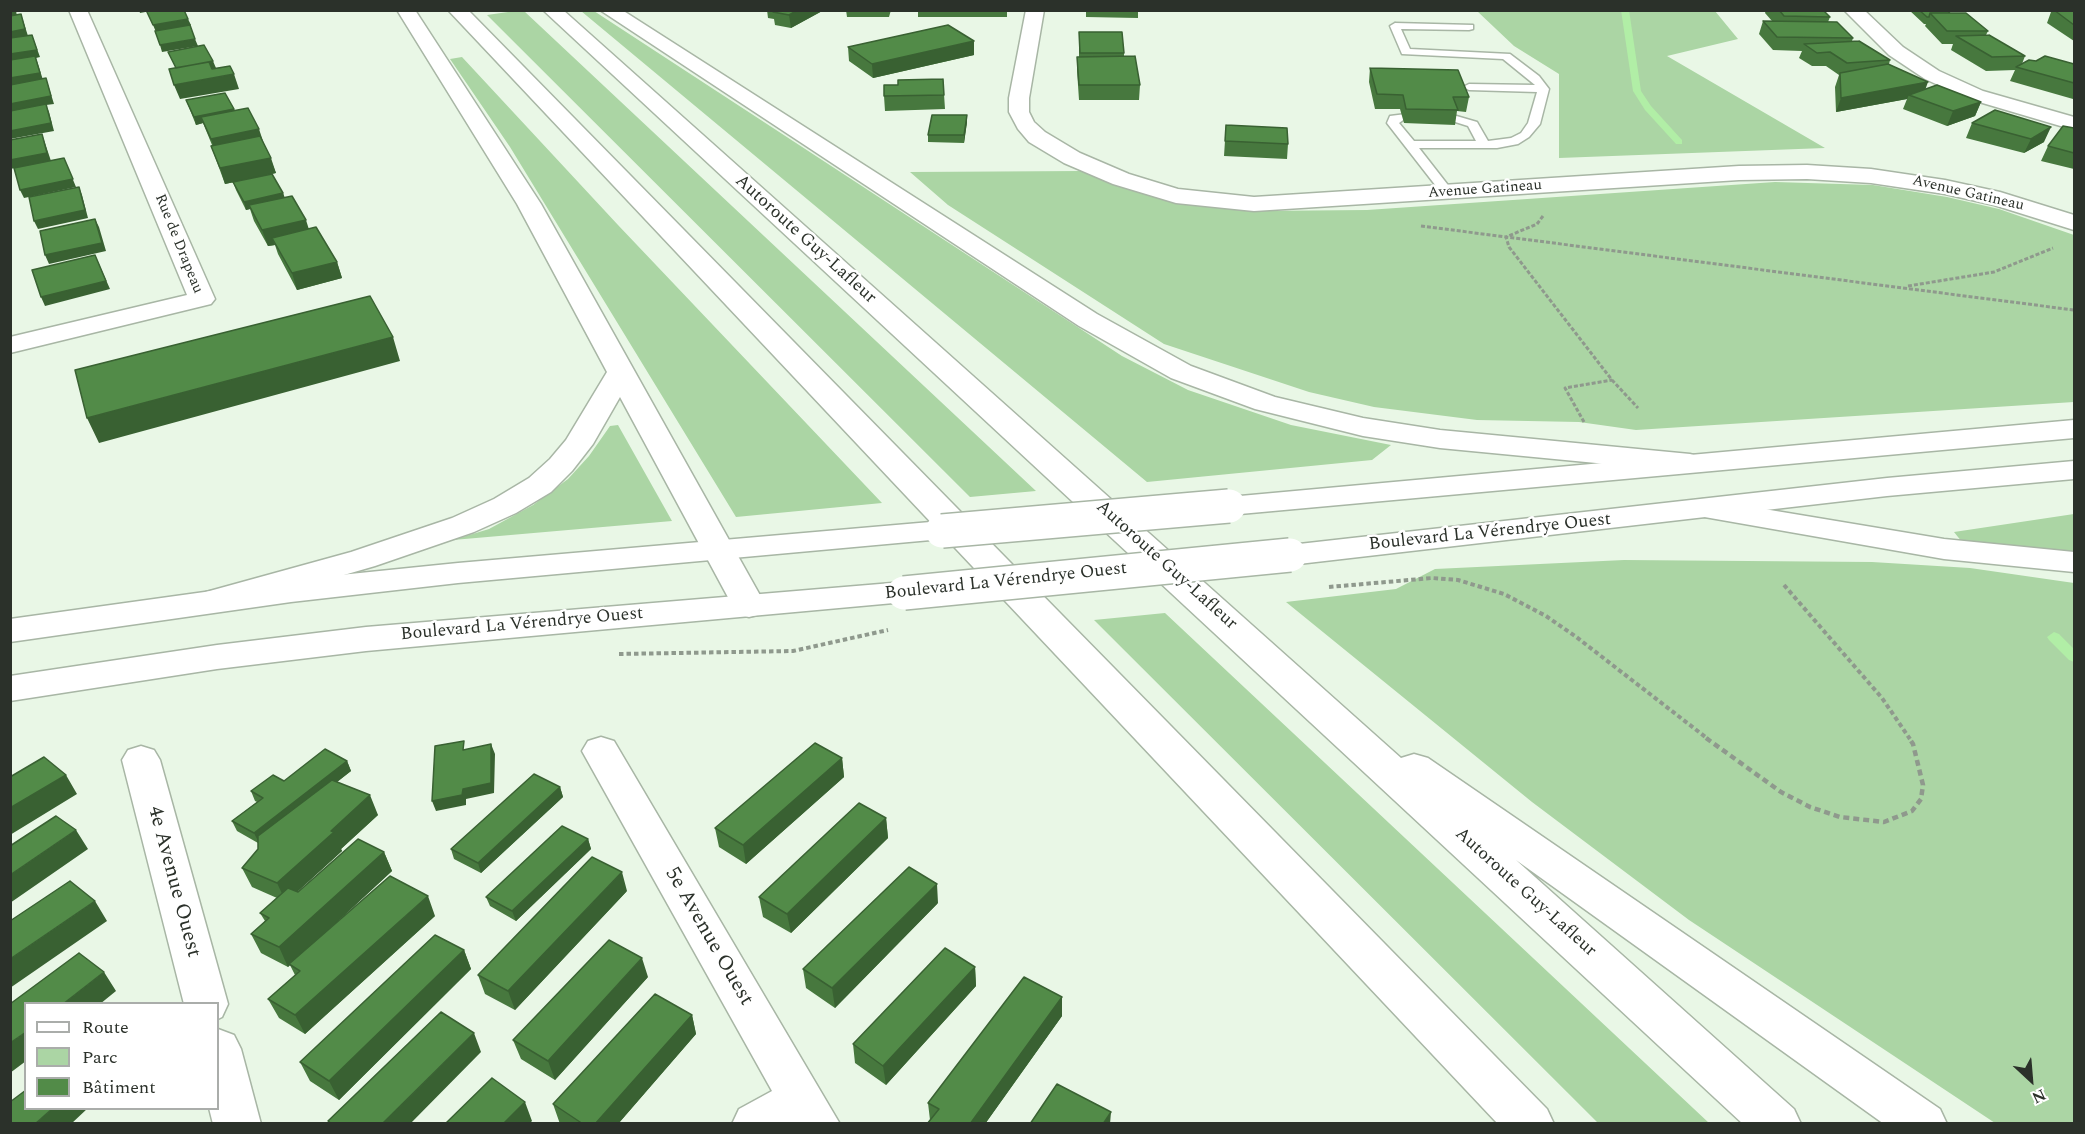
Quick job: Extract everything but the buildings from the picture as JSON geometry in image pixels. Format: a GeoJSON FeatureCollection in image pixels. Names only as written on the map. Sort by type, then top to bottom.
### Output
{"type":"FeatureCollection","features":[{"type":"Feature","properties":{"kind":"main road","name":"Rue de Drapeau"},"geometry":{"type":"LineString","coordinates":[[10,345],[202,299],[78,10]]}},
{"type":"Feature","properties":{"kind":"main road"},"geometry":{"type":"LineString","coordinates":[[406,10],[529,204],[749,606]]}},
{"type":"Feature","properties":{"kind":"main road"},"geometry":{"type":"LineString","coordinates":[[457,10],[1530,1124]]}},
{"type":"Feature","properties":{"kind":"main road","name":"Autoroute Guy-Lafleur"},"geometry":{"type":"LineString","coordinates":[[552,10],[1302,689],[1778,1124]]}},
{"type":"Feature","properties":{"kind":"main road"},"geometry":{"type":"LineString","coordinates":[[609,10],[1088,320],[1148,356],[1190,376],[1287,409],[1363,427],[1440,439],[1690,463]]}},
{"type":"Feature","properties":{"kind":"main road","name":"Avenue Gatineau"},"geometry":{"type":"LineString","coordinates":[[1035,10],[1019,112],[1025,125],[1037,137],[1094,168],[1176,195],[1254,204],[1739,173],[1829,172],[1945,187],[2009,202],[2074,224]]}},
{"type":"Feature","properties":{"kind":"main road"},"geometry":{"type":"LineString","coordinates":[[1853,10],[1896,51],[1942,80],[1985,98],[2074,124]]}},
{"type":"Feature","properties":{"kind":"main road"},"geometry":{"type":"LineString","coordinates":[[218,600],[363,559],[463,525],[505,506],[540,485],[561,465],[578,444],[620,374]]}},
{"type":"Feature","properties":{"kind":"main road"},"geometry":{"type":"LineString","coordinates":[[10,631],[218,600],[458,573],[2074,429]]}},
{"type":"Feature","properties":{"kind":"main road","name":"Boulevard La Vérendrye Ouest"},"geometry":{"type":"LineString","coordinates":[[10,689],[217,657],[376,638],[904,593],[1290,555],[1704,508],[2074,470]]}},
{"type":"Feature","properties":{"kind":"main road"},"geometry":{"type":"LineString","coordinates":[[1704,508],[1944,549],[2074,562]]}},
{"type":"Feature","properties":{"kind":"main road"},"geometry":{"type":"LineString","coordinates":[[1302,689],[1923,1124]]}},
{"type":"Feature","properties":{"kind":"main road","name":"5e Avenue Ouest"},"geometry":{"type":"LineString","coordinates":[[601,751],[809,1112]]}},
{"type":"Feature","properties":{"kind":"main road","name":"4e Avenue Ouest"},"geometry":{"type":"LineString","coordinates":[[141,760],[205,1002]]}},
{"type":"Feature","properties":{"kind":"main road"},"geometry":{"type":"LineString","coordinates":[[219,1052],[237,1124]]}},
{"type":"Feature","properties":{"kind":"main road"},"geometry":{"type":"LineString","coordinates":[[756,1124],[809,1112]]}},
{"type":"Feature","properties":{"kind":"lane"},"geometry":{"type":"LineString","coordinates":[[1469,27],[1395,26],[1408,57],[1506,56],[1535,78],[1543,89]]}},
{"type":"Feature","properties":{"kind":"lane"},"geometry":{"type":"LineString","coordinates":[[1469,87],[1543,89]]}},
{"type":"Feature","properties":{"kind":"lane"},"geometry":{"type":"LineString","coordinates":[[1411,145],[1484,144],[1514,141],[1525,135],[1534,124],[1543,89]]}},
{"type":"Feature","properties":{"kind":"lane"},"geometry":{"type":"LineString","coordinates":[[1402,116],[1394,118],[1393,123],[1447,192]]}},
{"type":"Feature","properties":{"kind":"lane"},"geometry":{"type":"LineString","coordinates":[[1453,118],[1473,124],[1484,144]]}},
{"type":"Feature","properties":{"kind":"path"},"geometry":{"type":"LineString","coordinates":[[1506,237],[1537,224],[1543,212]]}},
{"type":"Feature","properties":{"kind":"path"},"geometry":{"type":"LineString","coordinates":[[1416,225],[2074,310]]}},
{"type":"Feature","properties":{"kind":"path"},"geometry":{"type":"LineString","coordinates":[[1506,237],[1511,252],[1612,380],[1638,408]]}},
{"type":"Feature","properties":{"kind":"path"},"geometry":{"type":"LineString","coordinates":[[1903,287],[1994,272],[2029,260],[2053,248]]}},
{"type":"Feature","properties":{"kind":"path"},"geometry":{"type":"LineString","coordinates":[[1574,403],[1565,388],[1612,380]]}},
{"type":"Feature","properties":{"kind":"path"},"geometry":{"type":"LineString","coordinates":[[1329,587],[1432,578],[1458,580],[1504,594],[1546,616],[1575,636],[1728,755],[1781,792],[1810,807],[1840,816],[1866,820],[1884,822],[1912,811],[1922,799],[1923,785],[1913,744],[1882,698],[1784,585]]}},
{"type":"Feature","properties":{"kind":"path","name":"Boulevard La Vérendrye Ouest"},"geometry":{"type":"LineString","coordinates":[[613,654],[793,651],[895,629]]}},
{"type":"Feature","properties":{"kind":"green space"},"geometry":{"type":"Polygon","coordinates":[[[524,11],[1036,491],[970,497],[487,15],[524,11]]]}},
{"type":"Feature","properties":{"kind":"green space"},"geometry":{"type":"Polygon","coordinates":[[[581,11],[594,11],[1122,356],[1188,390],[1291,425],[1391,445],[1372,460],[1147,482],[581,11]]]}},
{"type":"Feature","properties":{"kind":"green space"},"geometry":{"type":"Polygon","coordinates":[[[1477,11],[1715,11],[1738,39],[1667,56],[1825,148],[1559,158],[1559,74],[1514,46],[1477,11]]]}},
{"type":"Feature","properties":{"kind":"green space"},"geometry":{"type":"Polygon","coordinates":[[[462,57],[882,503],[736,517],[510,147],[450,59],[462,57]]]}},
{"type":"Feature","properties":{"kind":"green space"},"geometry":{"type":"Polygon","coordinates":[[[1082,171],[1158,197],[1202,206],[1253,211],[1367,210],[1775,182],[1873,185],[1947,197],[1999,209],[2074,235],[2074,402],[1636,430],[1579,422],[1477,420],[1374,407],[1309,392],[1164,344],[948,205],[910,172],[1082,171]]]}},
{"type":"Feature","properties":{"kind":"green space"},"geometry":{"type":"Polygon","coordinates":[[[618,425],[672,521],[453,540],[489,529],[533,505],[568,479],[589,456],[610,426],[618,425]]]}},
{"type":"Feature","properties":{"kind":"green space"},"geometry":{"type":"Polygon","coordinates":[[[2074,514],[2074,552],[1962,542],[1954,532],[2074,514]]]}},
{"type":"Feature","properties":{"kind":"green space"},"geometry":{"type":"Polygon","coordinates":[[[1624,560],[1872,562],[1970,568],[2074,583],[2074,1123],[1995,1123],[1689,920],[1532,802],[1286,602],[1396,589],[1435,569],[1624,560]]]}},
{"type":"Feature","properties":{"kind":"green space"},"geometry":{"type":"Polygon","coordinates":[[[1165,613],[1709,1123],[1598,1123],[1094,620],[1165,613]]]}},
{"type":"Feature","properties":{"kind":"waterway"},"geometry":{"type":"LineString","coordinates":[[1625,10],[1637,91],[1648,108],[1679,142]]}},
{"type":"Feature","properties":{"kind":"waterway"},"geometry":{"type":"LineString","coordinates":[[2054,637],[2074,657]]}}]}
